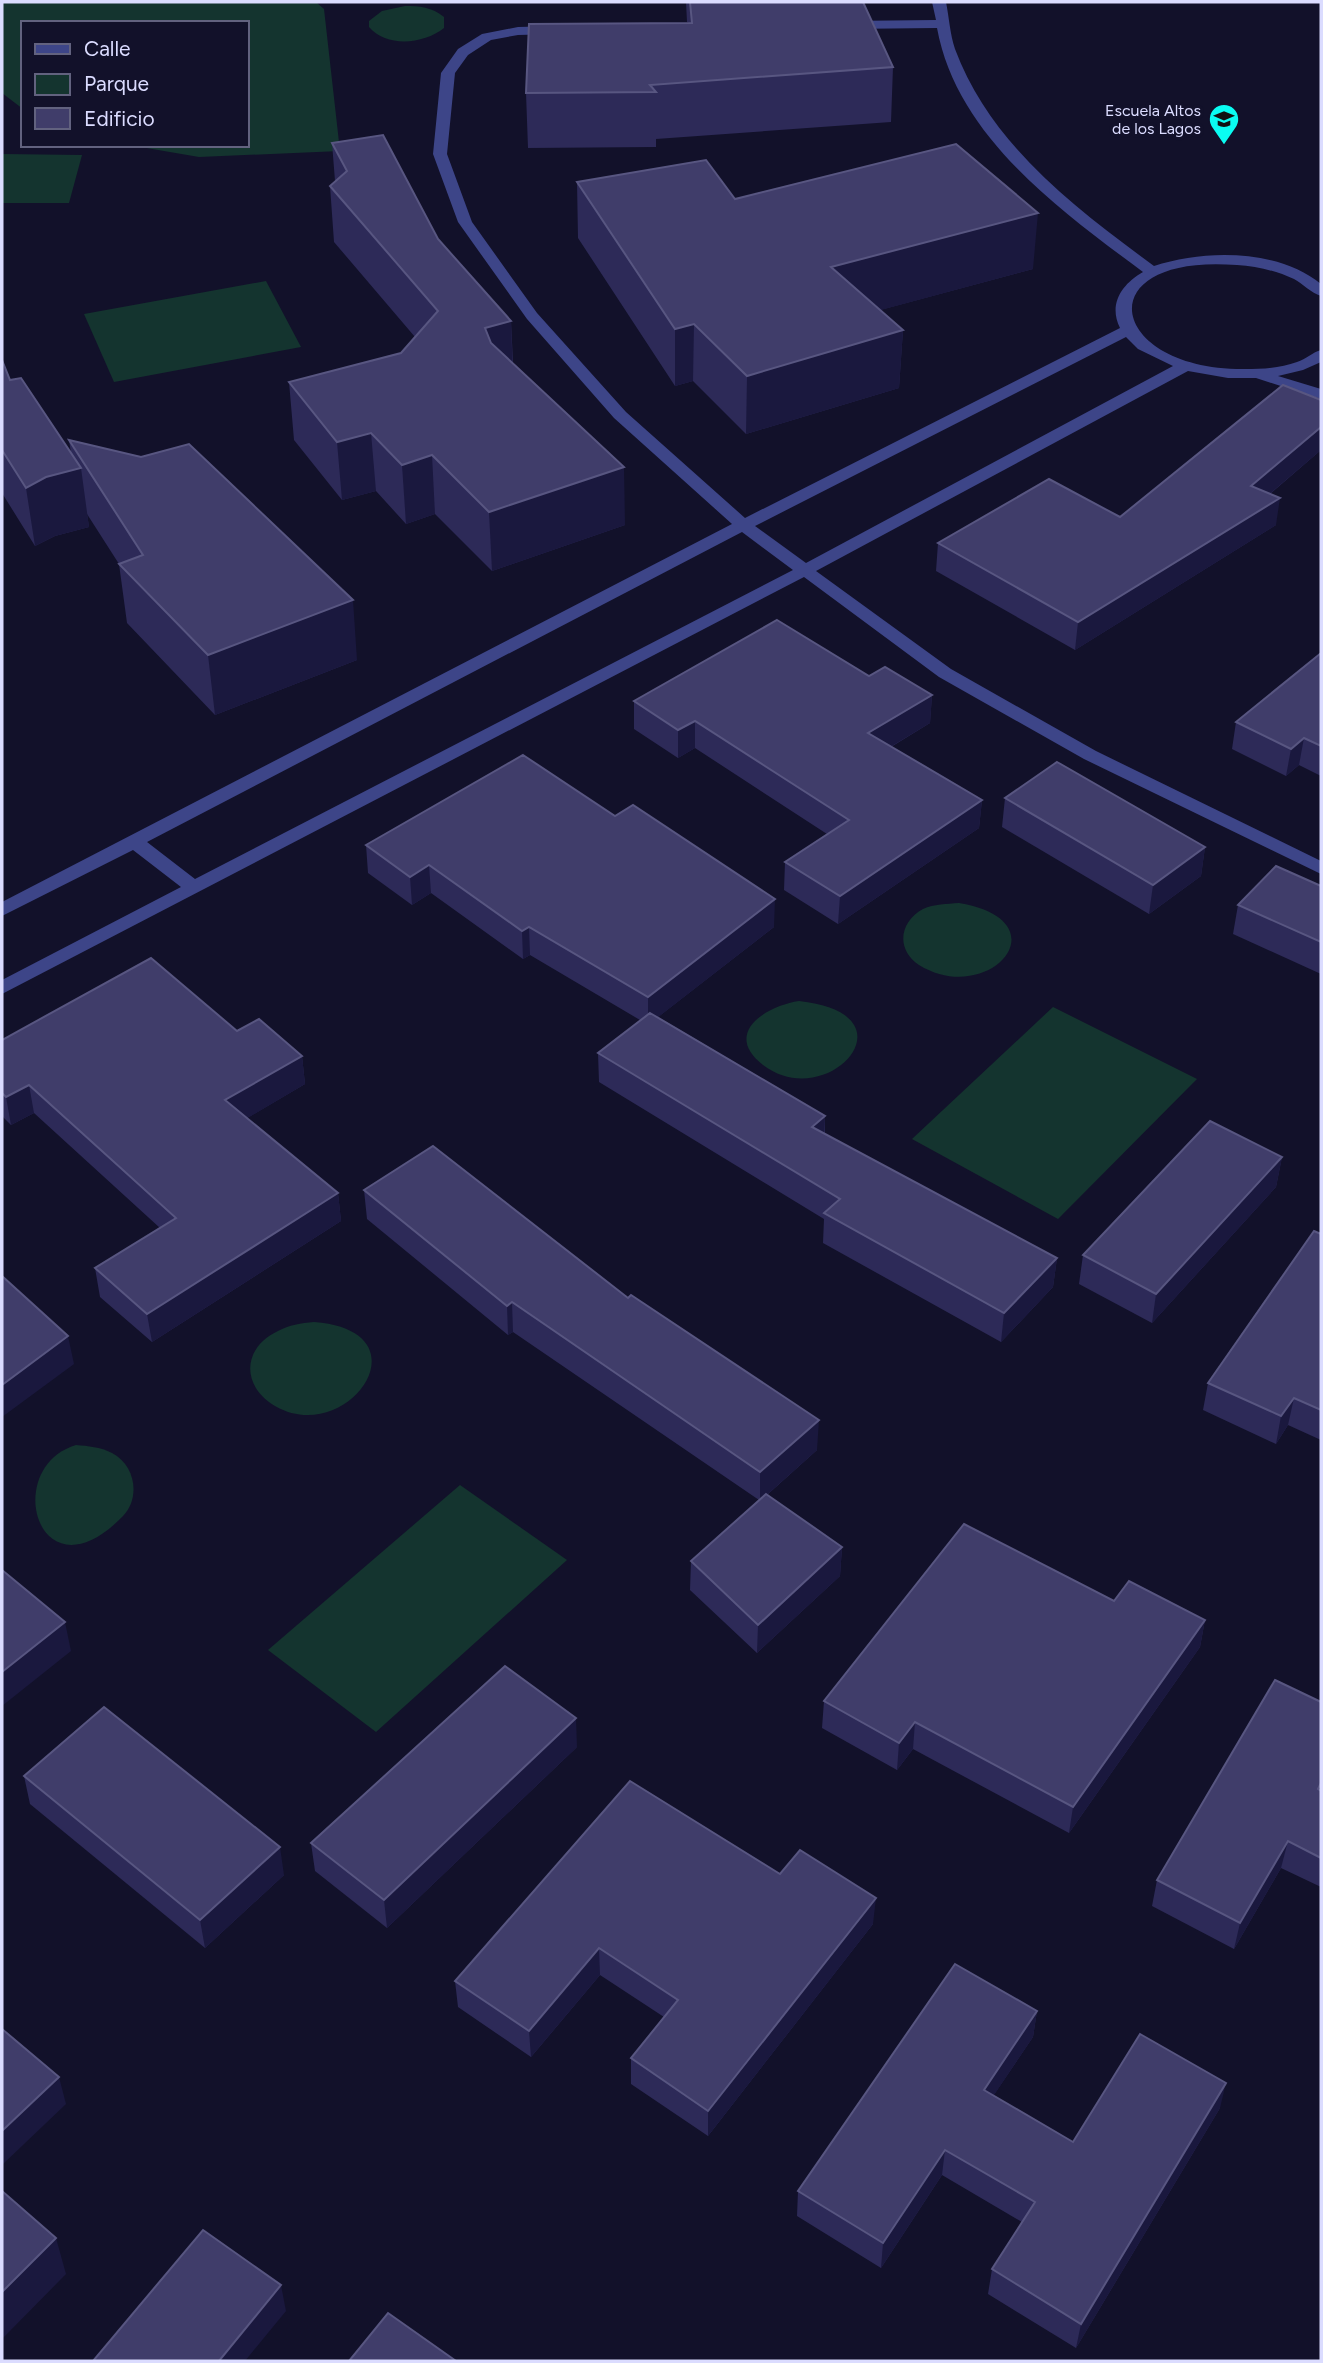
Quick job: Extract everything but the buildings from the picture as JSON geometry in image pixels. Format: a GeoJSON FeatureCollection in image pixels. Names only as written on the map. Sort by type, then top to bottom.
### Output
{"type":"FeatureCollection","features":[{"type":"Feature","properties":{"kind":"street"},"geometry":{"type":"LineString","coordinates":[[939,2],[941,24],[960,76],[999,142],[1037,180],[1153,272]]}},
{"type":"Feature","properties":{"kind":"street"},"geometry":{"type":"LineString","coordinates":[[830,26],[941,24]]}},
{"type":"Feature","properties":{"kind":"street"},"geometry":{"type":"LineString","coordinates":[[580,30],[518,31],[487,37],[463,52],[448,73],[440,154],[465,222],[531,316],[620,415],[743,525],[945,673],[1090,755],[1321,868]]}},
{"type":"Feature","properties":{"kind":"street"},"geometry":{"type":"LineString","coordinates":[[1321,291],[1290,272],[1255,263],[1219,260],[1195,262],[1153,272],[1132,285],[1122,301],[1122,319],[1133,338],[1155,354],[1185,366],[1220,373],[1257,374],[1290,369],[1321,355]]}},
{"type":"Feature","properties":{"kind":"street"},"geometry":{"type":"LineString","coordinates":[[2,910],[743,525],[1128,330]]}},
{"type":"Feature","properties":{"kind":"street"},"geometry":{"type":"LineString","coordinates":[[2,988],[805,570],[1185,366]]}},
{"type":"Feature","properties":{"kind":"street"},"geometry":{"type":"LineString","coordinates":[[1257,374],[1321,394]]}},
{"type":"Feature","properties":{"kind":"street"},"geometry":{"type":"LineString","coordinates":[[135,842],[194,888]]}},
{"type":"Feature","properties":{"kind":"green space"},"geometry":{"type":"Polygon","coordinates":[[[2,2],[316,2],[324,9],[340,151],[199,157],[141,147],[248,147],[248,21],[21,21],[21,107],[2,93],[2,2]]]}},
{"type":"Feature","properties":{"kind":"green space"},"geometry":{"type":"Polygon","coordinates":[[[405,6],[435,11],[444,17],[444,28],[426,38],[395,41],[377,34],[369,27],[369,21],[382,11],[405,6]]]}},
{"type":"Feature","properties":{"kind":"green space"},"geometry":{"type":"Polygon","coordinates":[[[2,154],[82,155],[69,203],[2,203],[2,154]]]}},
{"type":"Feature","properties":{"kind":"green space"},"geometry":{"type":"Polygon","coordinates":[[[266,281],[301,347],[114,382],[84,314],[266,281]]]}},
{"type":"Feature","properties":{"kind":"green space"},"geometry":{"type":"Polygon","coordinates":[[[959,903],[991,913],[1007,926],[1011,942],[1005,957],[990,969],[970,976],[945,975],[919,965],[907,952],[904,944],[905,928],[923,909],[959,903]]]}},
{"type":"Feature","properties":{"kind":"green space"},"geometry":{"type":"Polygon","coordinates":[[[799,1001],[835,1009],[853,1023],[857,1040],[850,1056],[834,1070],[812,1078],[788,1077],[763,1065],[751,1053],[747,1042],[753,1023],[762,1015],[799,1001]]]}},
{"type":"Feature","properties":{"kind":"green space"},"geometry":{"type":"Polygon","coordinates":[[[1053,1007],[1197,1079],[1058,1219],[912,1139],[1053,1007]]]}},
{"type":"Feature","properties":{"kind":"green space"},"geometry":{"type":"Polygon","coordinates":[[[314,1322],[349,1330],[367,1345],[372,1364],[365,1383],[350,1400],[328,1412],[302,1415],[275,1406],[264,1398],[256,1388],[250,1367],[252,1357],[266,1338],[286,1327],[314,1322]]]}},
{"type":"Feature","properties":{"kind":"green space"},"geometry":{"type":"Polygon","coordinates":[[[76,1445],[103,1449],[120,1458],[130,1473],[133,1491],[129,1508],[123,1516],[94,1539],[70,1545],[51,1538],[40,1522],[35,1501],[39,1478],[53,1458],[76,1445]]]}},
{"type":"Feature","properties":{"kind":"green space"},"geometry":{"type":"Polygon","coordinates":[[[460,1485],[567,1560],[376,1732],[268,1650],[460,1485]]]}},
{"type":"Feature","properties":{"kind":"place","name":"Escuela Altos de los Lagos"},"geometry":{"type":"Point","coordinates":[1224,146]}}]}
